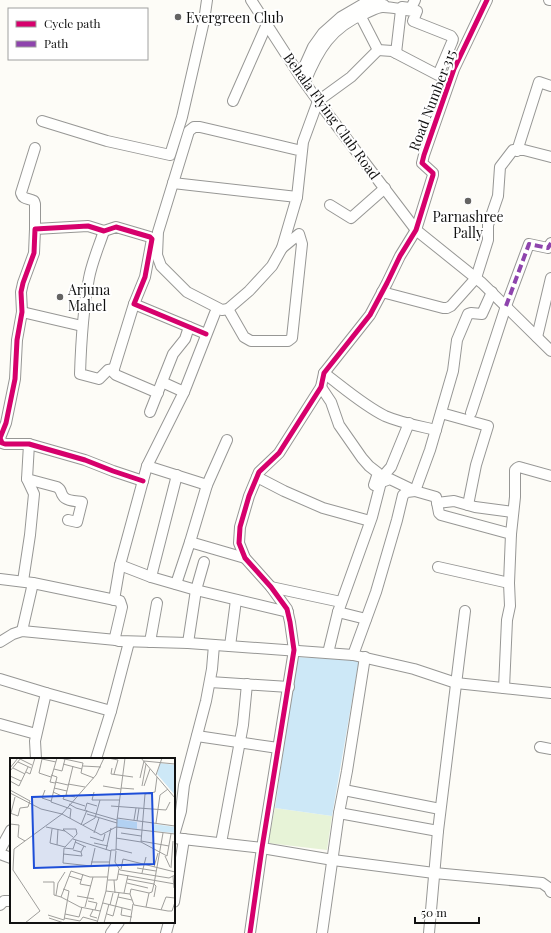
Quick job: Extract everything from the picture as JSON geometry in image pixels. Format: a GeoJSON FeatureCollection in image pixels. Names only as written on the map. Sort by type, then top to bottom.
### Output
{"type":"FeatureCollection","features":[{"type":"Feature","properties":{"kind":"street"},"geometry":{"type":"LineString","coordinates":[[42,121],[107,141],[170,155],[182,117],[208,0]]}},
{"type":"Feature","properties":{"kind":"street","name":"Behala Flying Club Road"},"geometry":{"type":"LineString","coordinates":[[251,0],[318,101],[416,230],[492,292],[551,351]]}},
{"type":"Feature","properties":{"kind":"street"},"geometry":{"type":"LineString","coordinates":[[303,79],[313,47],[323,33],[341,17],[365,1],[410,8],[415,0]]}},
{"type":"Feature","properties":{"kind":"street","name":"Road Number 315"},"geometry":{"type":"LineString","coordinates":[[416,230],[433,175],[433,173],[422,162],[454,69],[487,0]]}},
{"type":"Feature","properties":{"kind":"street"},"geometry":{"type":"LineString","coordinates":[[303,79],[328,38],[340,28],[360,16],[380,8],[417,11],[413,21],[452,36],[453,38],[438,74],[392,51],[378,50]]}},
{"type":"Feature","properties":{"kind":"street"},"geometry":{"type":"LineString","coordinates":[[396,53],[401,10]]}},
{"type":"Feature","properties":{"kind":"street"},"geometry":{"type":"LineString","coordinates":[[360,16],[378,50]]}},
{"type":"Feature","properties":{"kind":"street"},"geometry":{"type":"LineString","coordinates":[[233,101],[267,24]]}},
{"type":"Feature","properties":{"kind":"street"},"geometry":{"type":"LineString","coordinates":[[302,151],[200,127],[194,127],[189,131],[158,232],[157,255],[161,266],[187,292],[222,310],[228,309],[249,291],[272,266],[282,248],[297,197],[302,151],[306,133],[318,101],[352,77],[378,50]]}},
{"type":"Feature","properties":{"kind":"street"},"geometry":{"type":"LineString","coordinates":[[518,151],[539,82],[551,86]]}},
{"type":"Feature","properties":{"kind":"street"},"geometry":{"type":"LineString","coordinates":[[35,148],[21,193],[22,197],[34,201],[36,204],[34,253],[21,292],[22,312],[17,340],[15,379],[6,423],[0,438],[2,443],[5,444],[29,444],[85,460],[113,472],[143,481]]}},
{"type":"Feature","properties":{"kind":"street"},"geometry":{"type":"LineString","coordinates":[[382,292],[447,308],[451,306],[476,278],[488,240],[488,225],[498,196],[500,167],[512,150],[524,150],[551,157]]}},
{"type":"Feature","properties":{"kind":"street"},"geometry":{"type":"LineString","coordinates":[[173,183],[297,197]]}},
{"type":"Feature","properties":{"kind":"street"},"geometry":{"type":"LineString","coordinates":[[330,205],[351,218],[385,188]]}},
{"type":"Feature","properties":{"kind":"street"},"geometry":{"type":"LineString","coordinates":[[35,229],[88,226],[104,231],[116,227],[144,235],[152,239],[146,277],[134,304],[113,372],[116,375],[158,393]]}},
{"type":"Feature","properties":{"kind":"street"},"geometry":{"type":"LineString","coordinates":[[250,933],[262,848],[294,650],[288,612],[271,587],[245,558],[239,543],[239,533],[249,496],[257,477],[262,469],[279,453],[321,387],[324,373],[370,315],[400,256],[416,230]]}},
{"type":"Feature","properties":{"kind":"street"},"geometry":{"type":"LineString","coordinates":[[104,231],[89,277],[82,326],[80,374],[99,379],[108,370],[114,370]]}},
{"type":"Feature","properties":{"kind":"street"},"geometry":{"type":"LineString","coordinates":[[228,309],[244,337],[251,341],[288,341],[292,338],[302,244],[299,234],[282,248]]}},
{"type":"Feature","properties":{"kind":"street"},"geometry":{"type":"LineString","coordinates":[[471,413],[506,306],[529,244],[548,248],[551,243]]}},
{"type":"Feature","properties":{"kind":"street"},"geometry":{"type":"LineString","coordinates":[[538,337],[551,278]]}},
{"type":"Feature","properties":{"kind":"street"},"geometry":{"type":"LineString","coordinates":[[415,491],[430,450],[453,371],[456,340],[468,314],[471,312],[482,314],[492,292]]}},
{"type":"Feature","properties":{"kind":"street"},"geometry":{"type":"LineString","coordinates":[[134,304],[206,334]]}},
{"type":"Feature","properties":{"kind":"street"},"geometry":{"type":"LineString","coordinates":[[22,312],[82,326]]}},
{"type":"Feature","properties":{"kind":"street"},"geometry":{"type":"LineString","coordinates":[[114,600],[120,564],[147,466],[184,392],[215,313]]}},
{"type":"Feature","properties":{"kind":"street"},"geometry":{"type":"LineString","coordinates":[[150,412],[172,354],[185,339],[189,327]]}},
{"type":"Feature","properties":{"kind":"street"},"geometry":{"type":"LineString","coordinates":[[324,373],[361,401],[384,415],[436,430]]}},
{"type":"Feature","properties":{"kind":"street"},"geometry":{"type":"LineString","coordinates":[[162,382],[184,392]]}},
{"type":"Feature","properties":{"kind":"street"},"geometry":{"type":"LineString","coordinates":[[321,387],[332,402],[339,425],[362,458],[378,473],[374,485]]}},
{"type":"Feature","properties":{"kind":"street"},"geometry":{"type":"LineString","coordinates":[[441,413],[488,426],[476,465],[468,505]]}},
{"type":"Feature","properties":{"kind":"street"},"geometry":{"type":"LineString","coordinates":[[374,485],[391,467],[409,423]]}},
{"type":"Feature","properties":{"kind":"street"},"geometry":{"type":"LineString","coordinates":[[176,584],[208,485],[227,440]]}},
{"type":"Feature","properties":{"kind":"street"},"geometry":{"type":"LineString","coordinates":[[22,631],[28,582],[30,535],[34,494],[27,479],[29,444]]}},
{"type":"Feature","properties":{"kind":"street"},"geometry":{"type":"LineString","coordinates":[[147,466],[208,485]]}},
{"type":"Feature","properties":{"kind":"street"},"geometry":{"type":"LineString","coordinates":[[504,688],[507,620],[510,606],[509,583],[515,470],[519,467],[551,476]]}},
{"type":"Feature","properties":{"kind":"street"},"geometry":{"type":"LineString","coordinates":[[151,577],[176,475]]}},
{"type":"Feature","properties":{"kind":"street"},"geometry":{"type":"LineString","coordinates":[[257,477],[323,508],[370,520]]}},
{"type":"Feature","properties":{"kind":"street"},"geometry":{"type":"LineString","coordinates":[[27,479],[58,487],[67,500],[82,502],[78,522],[68,520]]}},
{"type":"Feature","properties":{"kind":"street"},"geometry":{"type":"LineString","coordinates":[[374,485],[390,479],[415,491],[435,496],[439,513],[441,515],[511,534]]}},
{"type":"Feature","properties":{"kind":"street"},"geometry":{"type":"LineString","coordinates":[[328,653],[340,607],[370,520],[381,482],[374,485]]}},
{"type":"Feature","properties":{"kind":"street"},"geometry":{"type":"LineString","coordinates":[[353,655],[376,592],[398,520],[403,495],[407,492],[415,491]]}},
{"type":"Feature","properties":{"kind":"street"},"geometry":{"type":"LineString","coordinates":[[437,503],[454,501],[468,505],[513,512]]}},
{"type":"Feature","properties":{"kind":"street"},"geometry":{"type":"LineString","coordinates":[[190,542],[245,558]]}},
{"type":"Feature","properties":{"kind":"street"},"geometry":{"type":"LineString","coordinates":[[188,643],[196,590],[204,562]]}},
{"type":"Feature","properties":{"kind":"street"},"geometry":{"type":"LineString","coordinates":[[120,564],[151,577],[196,590],[288,612]]}},
{"type":"Feature","properties":{"kind":"street"},"geometry":{"type":"LineString","coordinates":[[438,567],[509,583]]}},
{"type":"Feature","properties":{"kind":"street"},"geometry":{"type":"LineString","coordinates":[[0,579],[28,582],[120,601],[122,604],[115,636],[116,640]]}},
{"type":"Feature","properties":{"kind":"street"},"geometry":{"type":"LineString","coordinates":[[271,587],[340,607],[366,619]]}},
{"type":"Feature","properties":{"kind":"street"},"geometry":{"type":"LineString","coordinates":[[230,646],[236,600]]}},
{"type":"Feature","properties":{"kind":"street"},"geometry":{"type":"LineString","coordinates":[[150,642],[157,603]]}},
{"type":"Feature","properties":{"kind":"street"},"geometry":{"type":"LineString","coordinates":[[429,933],[440,809],[465,612]]}},
{"type":"Feature","properties":{"kind":"street"},"geometry":{"type":"LineString","coordinates":[[0,642],[12,634],[22,631],[129,642],[188,643],[353,655],[414,669],[456,683],[551,693]]}},
{"type":"Feature","properties":{"kind":"street"},"geometry":{"type":"LineString","coordinates":[[96,758],[111,711],[129,642]]}},
{"type":"Feature","properties":{"kind":"street"},"geometry":{"type":"LineString","coordinates":[[175,880],[177,837],[184,785],[198,736],[210,682],[214,645]]}},
{"type":"Feature","properties":{"kind":"street"},"geometry":{"type":"LineString","coordinates":[[322,933],[339,813],[365,657]]}},
{"type":"Feature","properties":{"kind":"street"},"geometry":{"type":"LineString","coordinates":[[0,679],[111,711]]}},
{"type":"Feature","properties":{"kind":"street"},"geometry":{"type":"LineString","coordinates":[[210,682],[289,687]]}},
{"type":"Feature","properties":{"kind":"street"},"geometry":{"type":"LineString","coordinates":[[221,843],[242,724],[247,684]]}},
{"type":"Feature","properties":{"kind":"street"},"geometry":{"type":"LineString","coordinates":[[36,758],[36,734],[46,693]]}},
{"type":"Feature","properties":{"kind":"street"},"geometry":{"type":"LineString","coordinates":[[0,724],[36,734]]}},
{"type":"Feature","properties":{"kind":"street"},"geometry":{"type":"LineString","coordinates":[[198,736],[278,748]]}},
{"type":"Feature","properties":{"kind":"street"},"geometry":{"type":"LineString","coordinates":[[540,747],[551,749]]}},
{"type":"Feature","properties":{"kind":"street"},"geometry":{"type":"LineString","coordinates":[[344,790],[440,809]]}},
{"type":"Feature","properties":{"kind":"street"},"geometry":{"type":"LineString","coordinates":[[339,813],[438,831]]}},
{"type":"Feature","properties":{"kind":"street"},"geometry":{"type":"LineString","coordinates":[[0,850],[10,832]]}},
{"type":"Feature","properties":{"kind":"street"},"geometry":{"type":"LineString","coordinates":[[177,837],[434,873],[542,883],[549,888],[551,892]]}},
{"type":"Feature","properties":{"kind":"street"},"geometry":{"type":"LineString","coordinates":[[0,854],[10,858]]}},
{"type":"Feature","properties":{"kind":"street"},"geometry":{"type":"LineString","coordinates":[[0,905],[4,901],[10,901]]}},
{"type":"Feature","properties":{"kind":"street"},"geometry":{"type":"LineString","coordinates":[[111,933],[118,923]]}},
{"type":"Feature","properties":{"kind":"street"},"geometry":{"type":"LineString","coordinates":[[166,933],[169,923]]}},
{"type":"Feature","properties":{"kind":"green space"},"geometry":{"type":"Polygon","coordinates":[[[275,808],[332,816],[327,850],[268,843],[275,808]]]}},
{"type":"Feature","properties":{"kind":"water"},"geometry":{"type":"Polygon","coordinates":[[[297,657],[359,660],[332,816],[275,808],[297,657]]]}},
{"type":"Feature","properties":{"kind":"marked path"},"geometry":{"type":"LineString","coordinates":[[506,306],[529,244],[548,248],[551,243]]}},
{"type":"Feature","properties":{"kind":"cycle path"},"geometry":{"type":"LineString","coordinates":[[250,933],[262,848],[294,650],[287,609],[271,587],[245,558],[239,543],[240,527],[249,496],[259,472],[279,453],[321,387],[324,373],[370,315],[400,256],[416,230],[433,175],[433,173],[422,163],[424,155],[454,69],[487,0]]}},
{"type":"Feature","properties":{"kind":"cycle path"},"geometry":{"type":"LineString","coordinates":[[143,481],[85,460],[29,444],[2,443],[0,438],[6,423],[15,379],[17,340],[22,312],[21,292],[34,253],[35,229],[88,226],[104,231],[116,227],[150,237],[152,239],[145,277],[134,304],[206,334]]}},
{"type":"Feature","properties":{"kind":"place","name":"Evergreen Club"},"geometry":{"type":"Point","coordinates":[178,17]}},
{"type":"Feature","properties":{"kind":"place","name":"Parnashree Pally"},"geometry":{"type":"Point","coordinates":[468,201]}},
{"type":"Feature","properties":{"kind":"place","name":"Arjuna Mahel"},"geometry":{"type":"Point","coordinates":[60,297]}}]}
